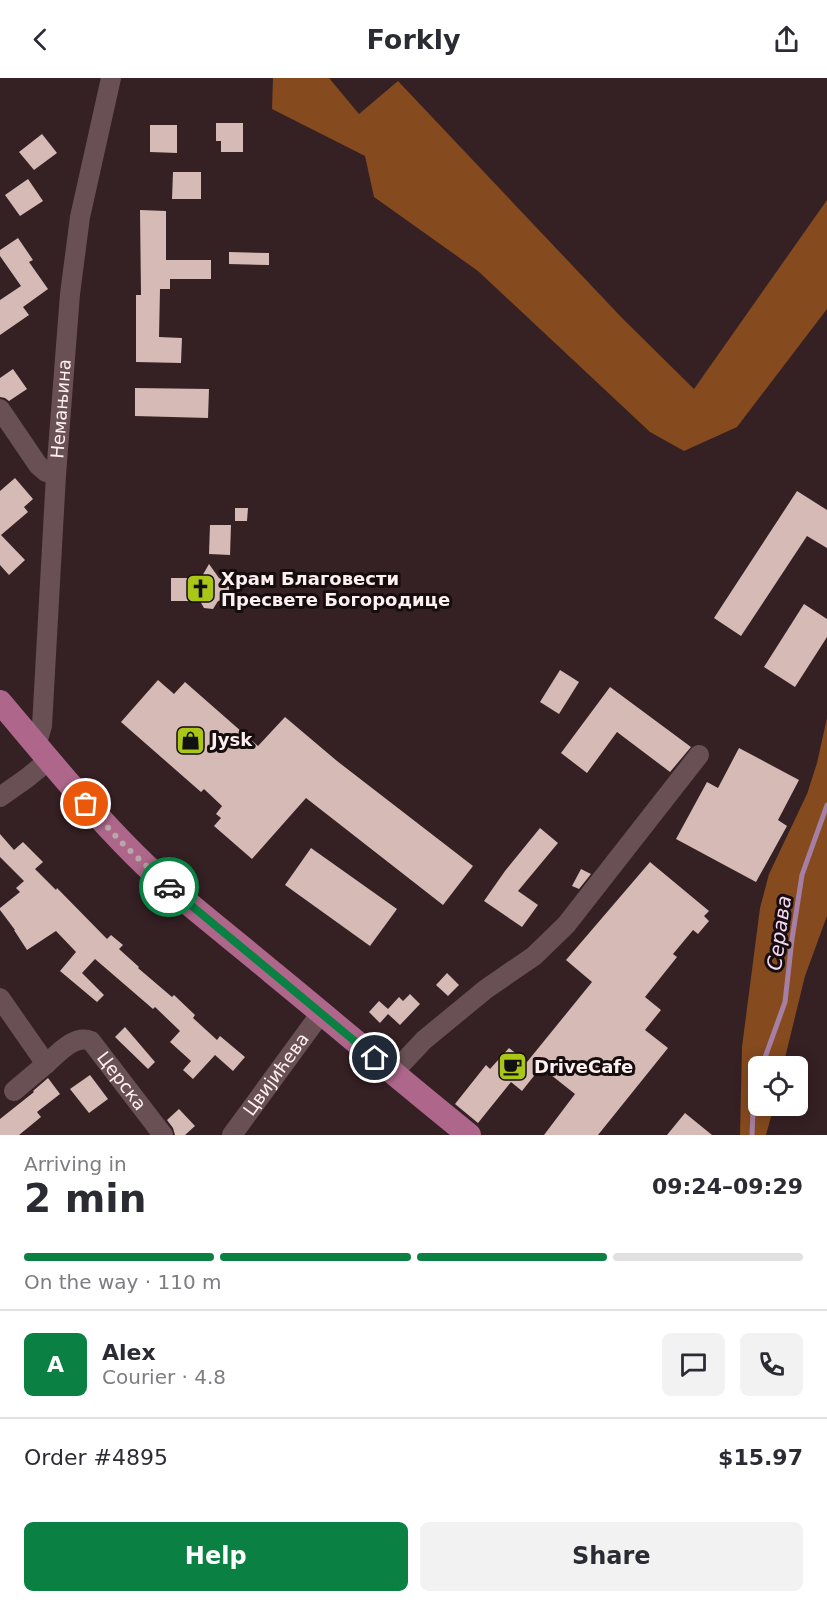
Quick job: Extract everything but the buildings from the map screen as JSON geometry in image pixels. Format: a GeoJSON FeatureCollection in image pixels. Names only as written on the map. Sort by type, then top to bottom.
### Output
{"type":"FeatureCollection","features":[{"type":"Feature","properties":{"kind":"main road"},"geometry":{"type":"LineString","coordinates":[[0,702],[113,832],[147,867],[469,1135]]}},
{"type":"Feature","properties":{"kind":"street","name":"Немањина"},"geometry":{"type":"LineString","coordinates":[[41,751],[39,736],[42,726],[56,475],[70,294],[80,217],[111,78]]}},
{"type":"Feature","properties":{"kind":"street"},"geometry":{"type":"LineString","coordinates":[[0,409],[38,465],[56,475]]}},
{"type":"Feature","properties":{"kind":"street"},"geometry":{"type":"LineString","coordinates":[[0,797],[27,778],[41,751]]}},
{"type":"Feature","properties":{"kind":"street"},"geometry":{"type":"LineString","coordinates":[[393,1073],[424,1040],[486,989],[534,956],[566,925],[699,755]]}},
{"type":"Feature","properties":{"kind":"street"},"geometry":{"type":"LineString","coordinates":[[0,998],[46,1064]]}},
{"type":"Feature","properties":{"kind":"street","name":"Цвијићева"},"geometry":{"type":"LineString","coordinates":[[232,1135],[321,1013]]}},
{"type":"Feature","properties":{"kind":"street","name":"Церска"},"geometry":{"type":"LineString","coordinates":[[14,1091],[76,1040],[86,1039],[91,1041],[163,1135]]}},
{"type":"Feature","properties":{"kind":"shaded area"},"geometry":{"type":"Polygon","coordinates":[[[273,78],[329,78],[359,114],[398,81],[622,318],[694,389],[827,200],[827,309],[737,427],[684,451],[650,432],[478,271],[374,197],[365,156],[272,109],[273,78]]]}},
{"type":"Feature","properties":{"kind":"shaded area"},"geometry":{"type":"Polygon","coordinates":[[[827,718],[827,916],[805,976],[785,1056],[748,1056],[748,1116],[771,1116],[766,1135],[740,1135],[742,1047],[760,908],[769,874],[807,794],[827,718]]]}},
{"type":"Feature","properties":{"kind":"waterway","name":"Серава"},"geometry":{"type":"LineString","coordinates":[[766,1056],[785,1002],[802,875],[827,805]]}},
{"type":"Feature","properties":{"kind":"waterway","name":"Серава"},"geometry":{"type":"LineString","coordinates":[[752,1135],[753,1116]]}},
{"type":"Feature","properties":{"kind":"way so far"},"geometry":{"type":"LineString","coordinates":[[86,804],[125,846],[169,887]]}},
{"type":"Feature","properties":{"kind":"place","name":"Храм Благовести Пресвете Богородице"},"geometry":{"type":"Point","coordinates":[200,589]}},
{"type":"Feature","properties":{"kind":"place","name":"Jysk"},"geometry":{"type":"Point","coordinates":[190,740]}},
{"type":"Feature","properties":{"kind":"place","name":"DriveCafe"},"geometry":{"type":"Point","coordinates":[513,1067]}},
{"type":"Feature","properties":{"kind":"route"},"geometry":{"type":"LineString","coordinates":[[169,887],[375,1058]]}}]}
